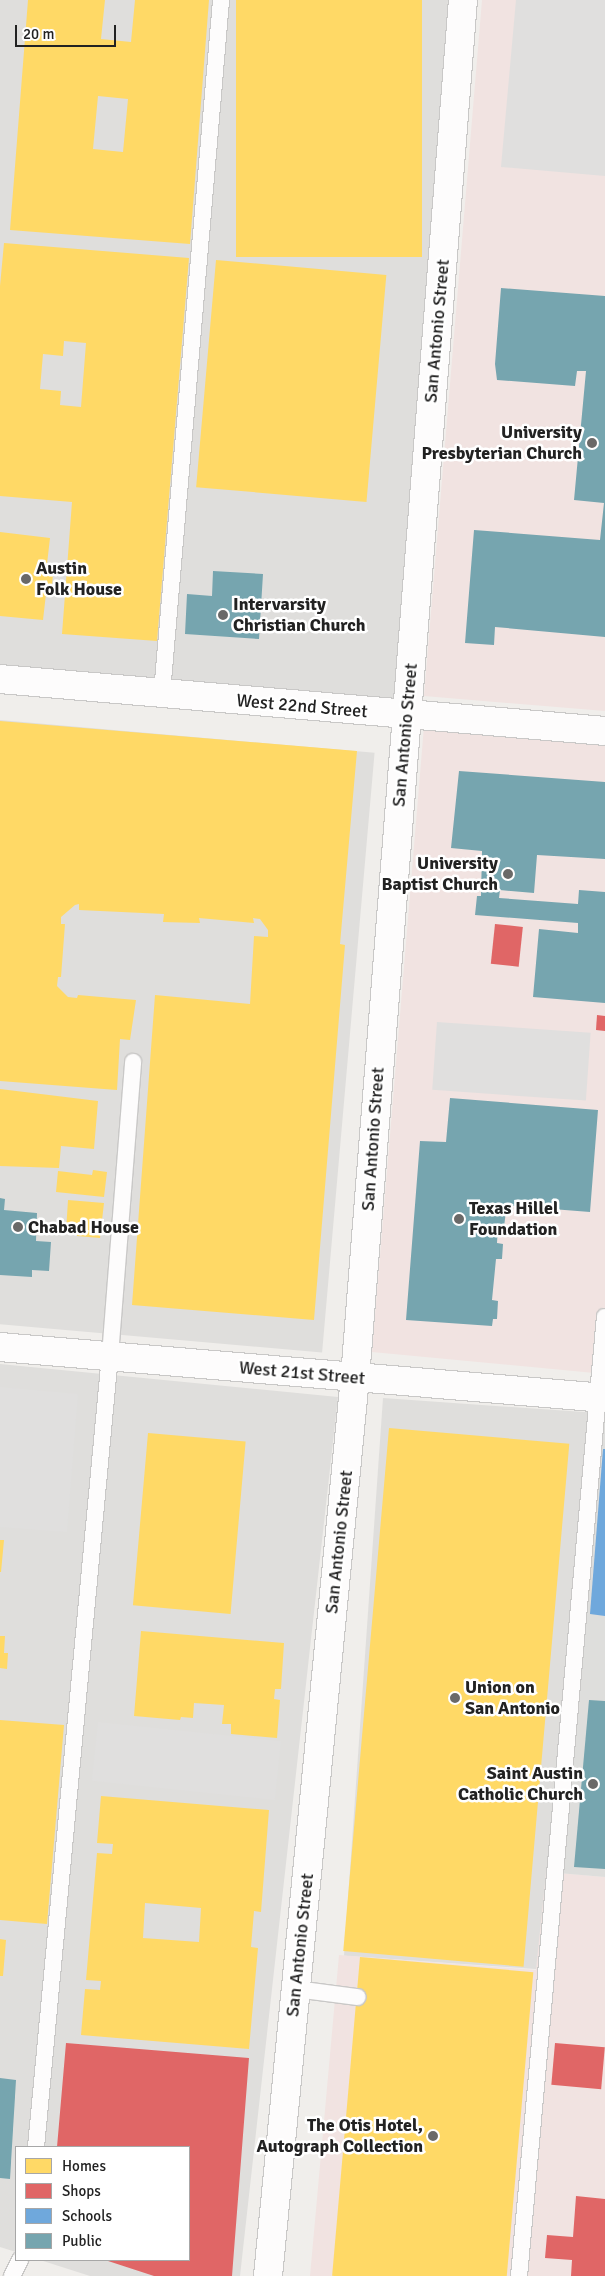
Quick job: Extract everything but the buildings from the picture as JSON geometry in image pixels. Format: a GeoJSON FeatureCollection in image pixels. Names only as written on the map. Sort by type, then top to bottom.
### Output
{"type":"FeatureCollection","features":[{"type":"Feature","properties":{"kind":"street","name":"San Antonio Street"},"geometry":{"type":"LineString","coordinates":[[268,2276],[355,1378],[463,0]]}},
{"type":"Feature","properties":{"kind":"street","name":"West 22nd Street"},"geometry":{"type":"LineString","coordinates":[[0,678],[605,731]]}},
{"type":"Feature","properties":{"kind":"street","name":"West 21st Street"},"geometry":{"type":"LineString","coordinates":[[0,1347],[602,1398]]}},
{"type":"Feature","properties":{"kind":"lane"},"geometry":{"type":"LineString","coordinates":[[162,693],[221,0]]}},
{"type":"Feature","properties":{"kind":"lane"},"geometry":{"type":"LineString","coordinates":[[36,2146],[110,1356],[133,1062]]}},
{"type":"Feature","properties":{"kind":"lane"},"geometry":{"type":"LineString","coordinates":[[518,2276],[602,1398],[605,1317]]}},
{"type":"Feature","properties":{"kind":"lane"},"geometry":{"type":"LineString","coordinates":[[296,1989],[357,1997]]}},
{"type":"Feature","properties":{"kind":"lane"},"geometry":{"type":"LineString","coordinates":[[12,2276],[20,2261]]}},
{"type":"Feature","properties":{"kind":"shaded area"},"geometry":{"type":"Polygon","coordinates":[[[0,0],[448,0],[400,702],[0,666],[0,0]]]}},
{"type":"Feature","properties":{"kind":"shaded area"},"geometry":{"type":"Polygon","coordinates":[[[482,0],[605,0],[605,711],[424,696],[482,0]]]}},
{"type":"Feature","properties":{"kind":"shaded area"},"geometry":{"type":"Polygon","coordinates":[[[516,0],[605,0],[605,176],[501,167],[516,0]]]}},
{"type":"Feature","properties":{"kind":"shaded area"},"geometry":{"type":"Polygon","coordinates":[[[0,720],[375,753],[322,1352],[0,1324],[0,720]]]}},
{"type":"Feature","properties":{"kind":"shaded area"},"geometry":{"type":"Polygon","coordinates":[[[424,726],[605,745],[605,1374],[372,1352],[424,726]]]}},
{"type":"Feature","properties":{"kind":"shaded area"},"geometry":{"type":"Polygon","coordinates":[[[437,1022],[591,1033],[586,1101],[432,1090],[437,1022]]]}},
{"type":"Feature","properties":{"kind":"shaded area"},"geometry":{"type":"Polygon","coordinates":[[[0,1364],[338,1397],[240,2276],[90,2276],[43,2261],[190,2261],[190,2146],[15,2146],[15,2252],[0,2247],[0,1364]]]}},
{"type":"Feature","properties":{"kind":"shaded area"},"geometry":{"type":"Polygon","coordinates":[[[0,1387],[78,1394],[67,1532],[0,1527],[0,1387]]]}},
{"type":"Feature","properties":{"kind":"shaded area","name":"Union on San Antonio"},"geometry":{"type":"Polygon","coordinates":[[[383,1398],[591,1413],[552,1970],[344,1956],[383,1398]]]}},
{"type":"Feature","properties":{"kind":"shaded area"},"geometry":{"type":"Polygon","coordinates":[[[591,1414],[605,1415],[605,1877],[546,1872],[591,1414]]]}},
{"type":"Feature","properties":{"kind":"shaded area"},"geometry":{"type":"Polygon","coordinates":[[[98,1722],[281,1741],[275,1800],[92,1781],[98,1722]]]}},
{"type":"Feature","properties":{"kind":"shaded area"},"geometry":{"type":"Polygon","coordinates":[[[546,1872],[605,1877],[605,2276],[310,2276],[339,1955],[536,1970],[546,1872]]]}},
{"type":"Feature","properties":{"kind":"place","name":"University Presbyterian Church"},"geometry":{"type":"Point","coordinates":[592,443]}},
{"type":"Feature","properties":{"kind":"place","name":"Austin Folk House"},"geometry":{"type":"Point","coordinates":[26,579]}},
{"type":"Feature","properties":{"kind":"place","name":"Intervarsity Christian Church"},"geometry":{"type":"Point","coordinates":[223,615]}},
{"type":"Feature","properties":{"kind":"place","name":"University Baptist Church"},"geometry":{"type":"Point","coordinates":[508,874]}},
{"type":"Feature","properties":{"kind":"place","name":"Texas Hillel Foundation"},"geometry":{"type":"Point","coordinates":[459,1219]}},
{"type":"Feature","properties":{"kind":"place","name":"Chabad House"},"geometry":{"type":"Point","coordinates":[18,1227]}},
{"type":"Feature","properties":{"kind":"place","name":"Union on San Antonio"},"geometry":{"type":"Point","coordinates":[455,1698]}},
{"type":"Feature","properties":{"kind":"place","name":"Saint Austin Catholic Church"},"geometry":{"type":"Point","coordinates":[593,1784]}},
{"type":"Feature","properties":{"kind":"place","name":"The Otis Hotel, Autograph Collection"},"geometry":{"type":"Point","coordinates":[433,2136]}}]}
